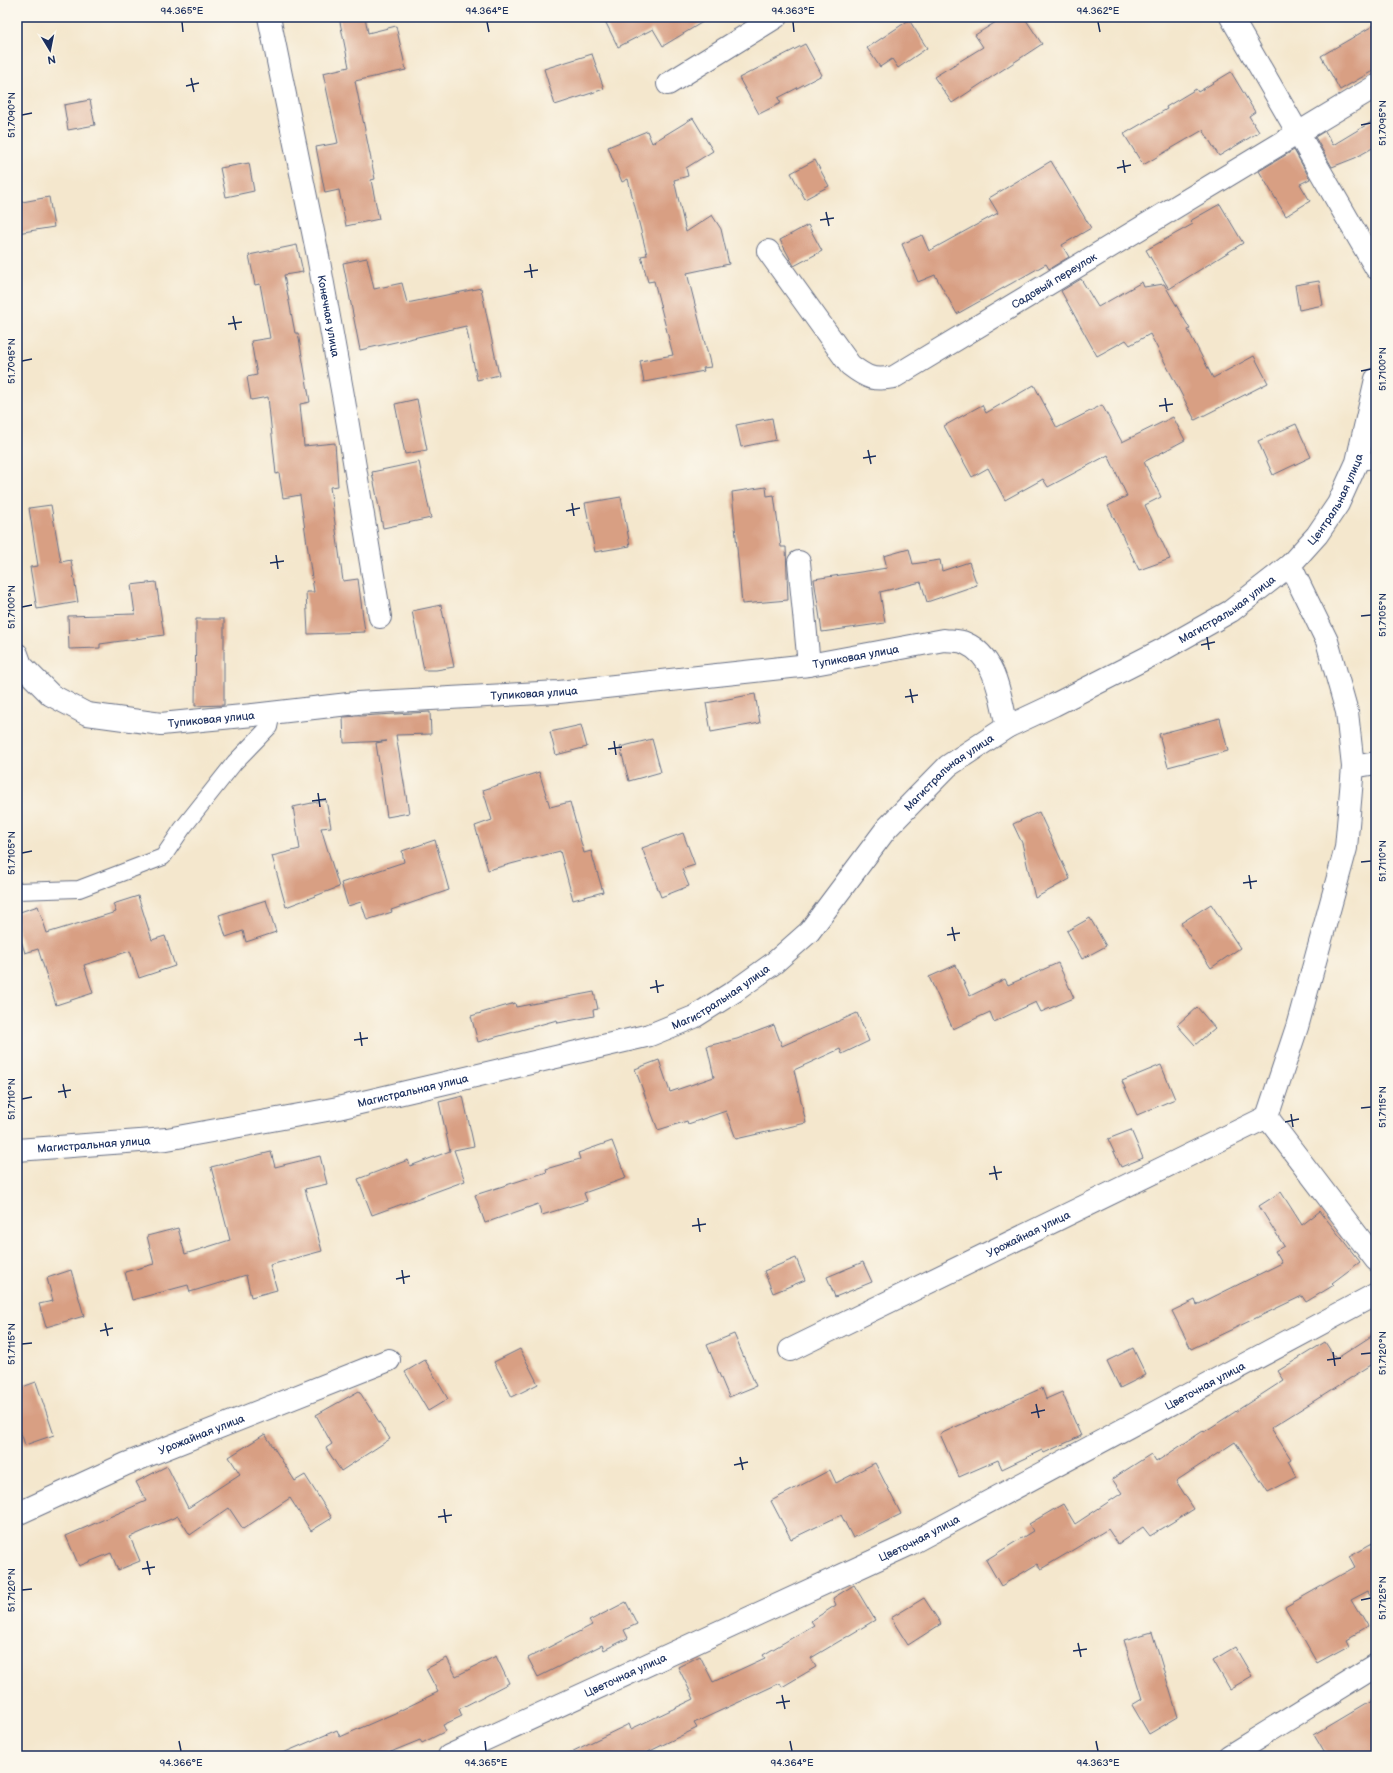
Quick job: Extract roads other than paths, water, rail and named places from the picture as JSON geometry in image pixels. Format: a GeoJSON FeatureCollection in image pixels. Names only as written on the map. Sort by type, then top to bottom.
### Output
{"type":"FeatureCollection","features":[{"type":"Feature","properties":{"kind":"street","name":"Конечная улица"},"geometry":{"type":"LineString","coordinates":[[269,17],[318,256],[380,617]]}},
{"type":"Feature","properties":{"kind":"street"},"geometry":{"type":"LineString","coordinates":[[668,84],[776,17]]}},
{"type":"Feature","properties":{"kind":"street"},"geometry":{"type":"LineString","coordinates":[[1231,17],[1376,268]]}},
{"type":"Feature","properties":{"kind":"street","name":"Садовый переулок"},"geometry":{"type":"LineString","coordinates":[[768,251],[850,365],[864,376],[879,380],[894,377],[1376,86]]}},
{"type":"Feature","properties":{"kind":"street","name":"Центральная улица"},"geometry":{"type":"LineString","coordinates":[[1290,565],[1317,535],[1366,461],[1376,379]]}},
{"type":"Feature","properties":{"kind":"street"},"geometry":{"type":"LineString","coordinates":[[799,562],[809,665]]}},
{"type":"Feature","properties":{"kind":"street"},"geometry":{"type":"LineString","coordinates":[[1290,565],[1327,641],[1347,712],[1353,767],[1346,848],[1298,1027],[1267,1117],[1376,1260]]}},
{"type":"Feature","properties":{"kind":"street","name":"Магистральная улица"},"geometry":{"type":"LineString","coordinates":[[17,1150],[167,1139],[338,1108],[650,1035],[694,1018],[735,991],[774,962],[809,932],[887,828],[948,766],[1007,727],[1054,705],[1162,650],[1231,611],[1290,565]]}},
{"type":"Feature","properties":{"kind":"street","name":"Тупиковая улица"},"geometry":{"type":"LineString","coordinates":[[19,660],[51,695],[87,714],[161,724],[357,703],[559,692],[809,665],[944,640],[965,643],[983,655],[995,675],[1007,727]]}},
{"type":"Feature","properties":{"kind":"street"},"geometry":{"type":"LineString","coordinates":[[1353,767],[1376,763]]}},
{"type":"Feature","properties":{"kind":"street","name":"Урожайная улица"},"geometry":{"type":"LineString","coordinates":[[790,1350],[1267,1117]]}},
{"type":"Feature","properties":{"kind":"street","name":"Цветочная улица"},"geometry":{"type":"LineString","coordinates":[[449,1756],[908,1545],[1376,1294]]}},
{"type":"Feature","properties":{"kind":"street","name":"Урожайная улица"},"geometry":{"type":"LineString","coordinates":[[17,1514],[126,1464],[389,1360]]}},
{"type":"Feature","properties":{"kind":"street"},"geometry":{"type":"LineString","coordinates":[[1229,1756],[1376,1665]]}},
{"type":"Feature","properties":{"kind":"lane"},"geometry":{"type":"LineString","coordinates":[[17,891],[79,889],[163,857],[182,829],[235,762],[269,727],[272,713]]}}]}
